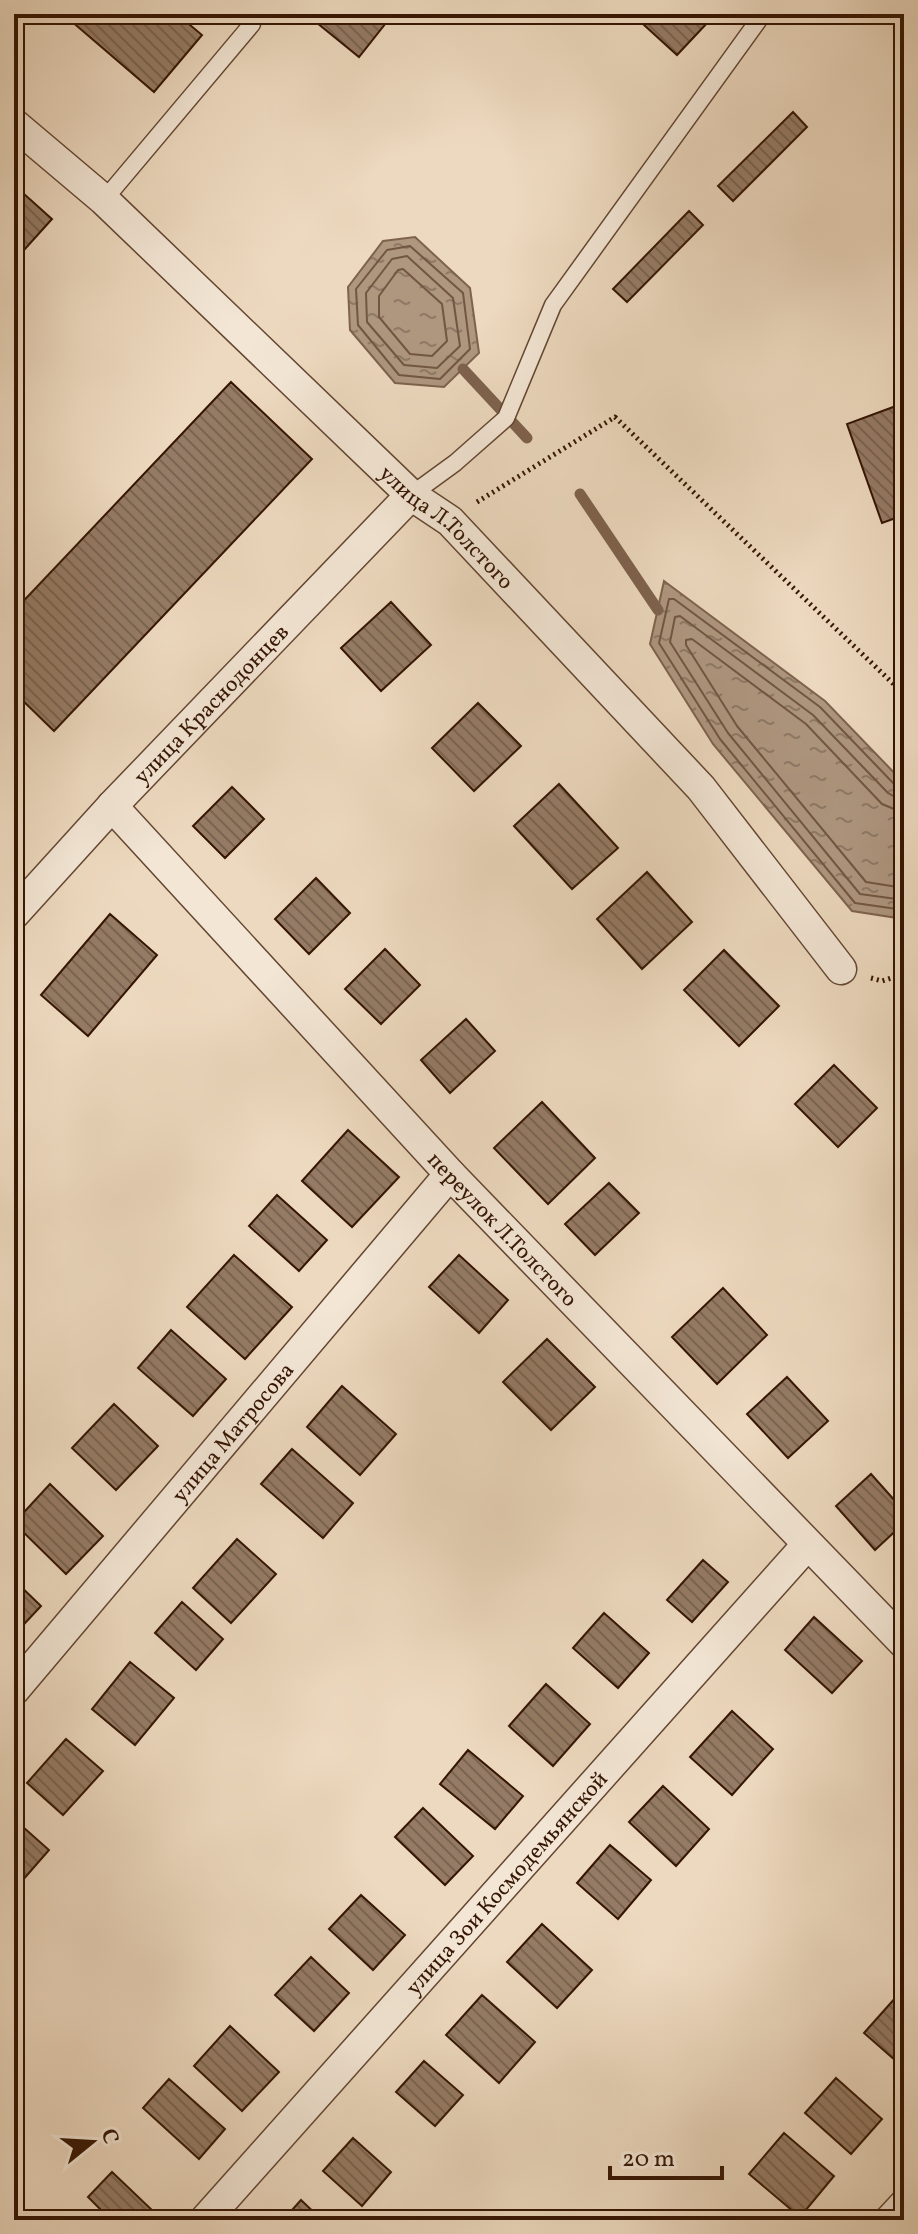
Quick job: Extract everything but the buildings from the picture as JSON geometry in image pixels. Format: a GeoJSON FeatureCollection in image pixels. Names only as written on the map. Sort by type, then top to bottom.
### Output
{"type":"FeatureCollection","features":[{"type":"Feature","properties":{"kind":"street","name":"улица Л.Толстого"},"geometry":{"type":"LineString","coordinates":[[14,124],[104,200],[411,495],[450,521],[701,788],[841,969]]}},
{"type":"Feature","properties":{"kind":"street","name":"улица Краснодонцев"},"geometry":{"type":"LineString","coordinates":[[14,914],[112,806],[411,495]]}},
{"type":"Feature","properties":{"kind":"street","name":"переулок Л.Толстого"},"geometry":{"type":"LineString","coordinates":[[112,806],[450,1174],[904,1643]]}},
{"type":"Feature","properties":{"kind":"street","name":"улица Матросова"},"geometry":{"type":"LineString","coordinates":[[14,1690],[450,1174]]}},
{"type":"Feature","properties":{"kind":"street","name":"улица Зои Космодемьянской"},"geometry":{"type":"LineString","coordinates":[[205,2220],[807,1545]]}},
{"type":"Feature","properties":{"kind":"street"},"geometry":{"type":"LineString","coordinates":[[890,2220],[904,2205]]}},
{"type":"Feature","properties":{"kind":"lane"},"geometry":{"type":"LineString","coordinates":[[104,200],[252,24],[241,14]]}},
{"type":"Feature","properties":{"kind":"lane"},"geometry":{"type":"LineString","coordinates":[[411,495],[455,463],[506,418],[553,305],[759,15]]}},
{"type":"Feature","properties":{"kind":"path"},"geometry":{"type":"LineString","coordinates":[[450,521],[615,417],[904,694]]}},
{"type":"Feature","properties":{"kind":"water"},"geometry":{"type":"Polygon","coordinates":[[[415,237],[470,288],[479,353],[444,387],[395,383],[350,330],[348,287],[383,241],[415,237]]]}},
{"type":"Feature","properties":{"kind":"water"},"geometry":{"type":"Polygon","coordinates":[[[664,581],[825,701],[904,783],[904,919],[852,911],[713,744],[650,644],[664,581]]]}},
{"type":"Feature","properties":{"kind":"waterway"},"geometry":{"type":"LineString","coordinates":[[463,369],[527,438]]}},
{"type":"Feature","properties":{"kind":"waterway"},"geometry":{"type":"LineString","coordinates":[[580,494],[658,610]]}}]}
